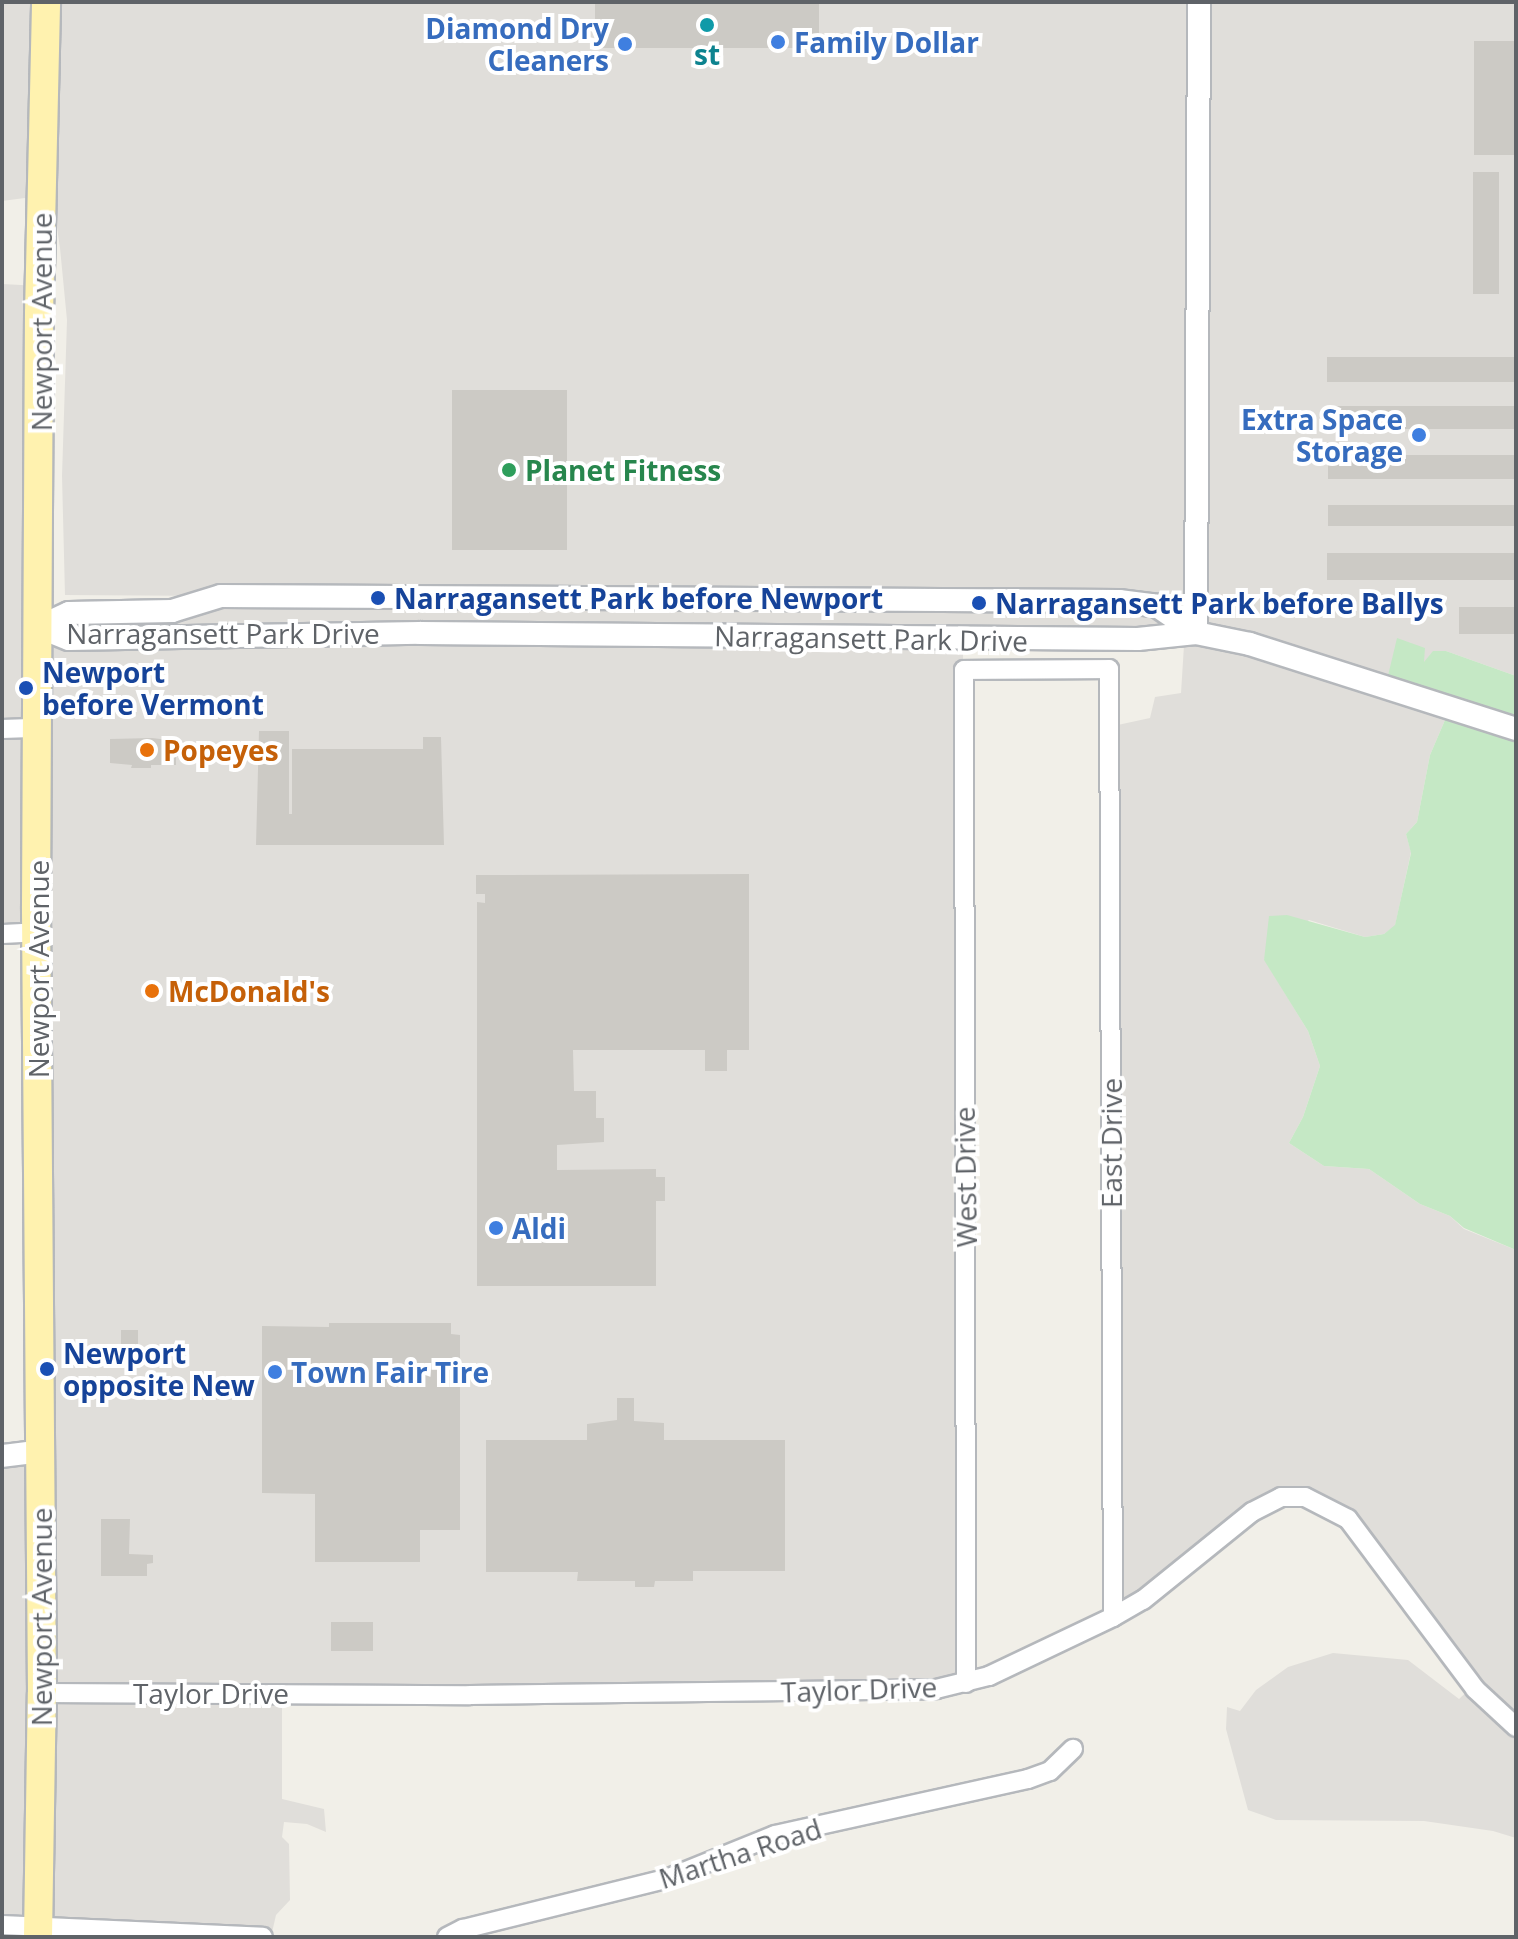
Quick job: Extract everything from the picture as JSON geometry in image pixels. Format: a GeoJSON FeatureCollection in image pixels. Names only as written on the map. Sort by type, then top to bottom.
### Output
{"type":"FeatureCollection","features":[{"type":"Feature","properties":{"kind":"main road","name":"Newport Avenue"},"geometry":{"type":"LineString","coordinates":[[38,1931],[42,1693],[37,932],[39,314],[46,2]]}},
{"type":"Feature","properties":{"kind":"street"},"geometry":{"type":"LineString","coordinates":[[1196,633],[1199,2]]}},
{"type":"Feature","properties":{"kind":"street","name":"Narragansett Park Drive"},"geometry":{"type":"LineString","coordinates":[[39,627],[69,613],[172,611],[221,596],[1119,601],[1157,606],[1196,633]]}},
{"type":"Feature","properties":{"kind":"street","name":"Narragansett Park Drive"},"geometry":{"type":"LineString","coordinates":[[39,627],[69,639],[420,633],[1138,639],[1196,633],[1250,644],[1516,729]]}},
{"type":"Feature","properties":{"kind":"street","name":"West Drive"},"geometry":{"type":"LineString","coordinates":[[966,1683],[964,670],[1109,669]]}},
{"type":"Feature","properties":{"kind":"street","name":"East Drive"},"geometry":{"type":"LineString","coordinates":[[1109,669],[1113,1617]]}},
{"type":"Feature","properties":{"kind":"street"},"geometry":{"type":"LineString","coordinates":[[2,729],[38,728]]}},
{"type":"Feature","properties":{"kind":"street"},"geometry":{"type":"LineString","coordinates":[[2,934],[37,932]]}},
{"type":"Feature","properties":{"kind":"street"},"geometry":{"type":"LineString","coordinates":[[2,1456],[41,1451]]}},
{"type":"Feature","properties":{"kind":"street","name":"Taylor Drive"},"geometry":{"type":"LineString","coordinates":[[42,1693],[484,1695],[936,1689],[966,1683],[1013,1665],[1113,1617],[1143,1600],[1252,1512],[1281,1497],[1305,1497],[1348,1519],[1475,1689],[1516,1727]]}},
{"type":"Feature","properties":{"kind":"street","name":"Martha Road"},"geometry":{"type":"LineString","coordinates":[[447,1937],[463,1929],[669,1878],[775,1835],[1028,1779],[1050,1771],[1073,1749]]}},
{"type":"Feature","properties":{"kind":"street"},"geometry":{"type":"LineString","coordinates":[[2,1925],[38,1931],[263,1937]]}},
{"type":"Feature","properties":{"kind":"shaded area"},"geometry":{"type":"Polygon","coordinates":[[[2,2],[1516,2],[1516,676],[1446,651],[1423,663],[1409,641],[1448,713],[1430,755],[1417,822],[1406,834],[1411,852],[1395,926],[1384,934],[1365,937],[1309,920],[1264,959],[1308,1031],[1320,1066],[1303,1117],[1289,1143],[1324,1166],[1369,1169],[1420,1204],[1450,1216],[1464,1229],[1516,1250],[1516,1838],[1493,1831],[1424,1821],[1276,1820],[1248,1810],[1226,1729],[1227,1707],[1240,1711],[1256,1690],[1288,1667],[1333,1653],[1408,1660],[1459,1699],[1473,1686],[1341,1522],[1314,1506],[1271,1508],[1120,1612],[1113,726],[1150,718],[1155,697],[1181,693],[1184,645],[963,646],[967,1690],[940,1699],[282,1701],[282,1799],[324,1809],[326,1832],[307,1824],[284,1822],[282,1837],[289,1844],[290,1900],[276,1915],[271,1937],[2,1937],[2,1467],[37,1458],[36,938],[2,939],[2,284],[40,286],[41,613],[217,596],[65,595],[62,476],[67,320],[60,248],[50,180],[40,196],[2,201],[2,2]]]}},
{"type":"Feature","properties":{"kind":"green space"},"geometry":{"type":"Polygon","coordinates":[[[1397,638],[1425,648],[1424,662],[1433,651],[1446,651],[1516,676],[1516,1250],[1464,1228],[1450,1216],[1420,1204],[1369,1169],[1324,1166],[1289,1143],[1303,1117],[1320,1066],[1308,1031],[1264,960],[1269,916],[1287,915],[1365,937],[1384,934],[1395,925],[1411,853],[1406,834],[1417,822],[1430,755],[1448,713],[1386,684],[1397,638]]]}},
{"type":"Feature","properties":{"kind":"building","name":"st"},"geometry":{"type":"Polygon","coordinates":[[[595,2],[819,2],[819,48],[595,48],[595,2]]]}},
{"type":"Feature","properties":{"kind":"building"},"geometry":{"type":"Polygon","coordinates":[[[1474,41],[1516,41],[1516,155],[1474,155],[1474,41]]]}},
{"type":"Feature","properties":{"kind":"building"},"geometry":{"type":"Polygon","coordinates":[[[1473,172],[1499,172],[1499,294],[1473,294],[1473,172]]]}},
{"type":"Feature","properties":{"kind":"building"},"geometry":{"type":"Polygon","coordinates":[[[1327,357],[1516,357],[1516,382],[1327,382],[1327,357]]]}},
{"type":"Feature","properties":{"kind":"building","name":"Planet Fitness"},"geometry":{"type":"Polygon","coordinates":[[[452,390],[567,390],[567,550],[452,550],[452,390]]]}},
{"type":"Feature","properties":{"kind":"building"},"geometry":{"type":"Polygon","coordinates":[[[1328,406],[1516,406],[1516,429],[1328,429],[1328,406]]]}},
{"type":"Feature","properties":{"kind":"building"},"geometry":{"type":"Polygon","coordinates":[[[1328,455],[1516,455],[1516,479],[1328,479],[1328,455]]]}},
{"type":"Feature","properties":{"kind":"building"},"geometry":{"type":"Polygon","coordinates":[[[1328,505],[1516,505],[1516,526],[1328,526],[1328,505]]]}},
{"type":"Feature","properties":{"kind":"building"},"geometry":{"type":"Polygon","coordinates":[[[1327,553],[1516,553],[1516,580],[1327,580],[1327,553]]]}},
{"type":"Feature","properties":{"kind":"building"},"geometry":{"type":"Polygon","coordinates":[[[1459,607],[1516,607],[1516,634],[1459,634],[1459,607]]]}},
{"type":"Feature","properties":{"kind":"building"},"geometry":{"type":"Polygon","coordinates":[[[259,731],[289,731],[289,814],[292,814],[292,749],[423,749],[423,737],[441,737],[444,845],[256,845],[259,731]]]}},
{"type":"Feature","properties":{"kind":"building","name":"Popeyes"},"geometry":{"type":"Polygon","coordinates":[[[152,738],[185,742],[185,757],[176,757],[176,765],[151,765],[151,768],[131,768],[132,765],[110,763],[110,739],[152,738]]]}},
{"type":"Feature","properties":{"kind":"building"},"geometry":{"type":"Polygon","coordinates":[[[749,874],[749,1050],[727,1050],[727,1071],[705,1071],[705,1050],[573,1050],[574,1091],[596,1091],[596,1118],[604,1118],[604,1142],[557,1145],[557,1170],[656,1169],[656,1177],[665,1177],[665,1201],[656,1201],[656,1286],[477,1286],[477,902],[485,903],[485,894],[476,894],[476,875],[749,874]]]}},
{"type":"Feature","properties":{"kind":"building"},"geometry":{"type":"Polygon","coordinates":[[[329,1323],[451,1323],[451,1334],[460,1335],[460,1530],[420,1530],[420,1562],[315,1562],[315,1494],[262,1493],[262,1326],[329,1327],[329,1323]]]}},
{"type":"Feature","properties":{"kind":"building"},"geometry":{"type":"Polygon","coordinates":[[[121,1330],[138,1330],[138,1366],[121,1366],[121,1330]]]}},
{"type":"Feature","properties":{"kind":"building"},"geometry":{"type":"Polygon","coordinates":[[[617,1398],[634,1398],[634,1421],[664,1423],[664,1440],[785,1440],[785,1571],[693,1571],[693,1581],[655,1581],[654,1587],[635,1587],[635,1581],[577,1581],[578,1572],[486,1572],[486,1440],[587,1440],[587,1424],[617,1420],[617,1398]]]}},
{"type":"Feature","properties":{"kind":"building"},"geometry":{"type":"Polygon","coordinates":[[[101,1519],[130,1519],[129,1554],[153,1555],[153,1563],[147,1564],[147,1576],[101,1576],[101,1519]]]}},
{"type":"Feature","properties":{"kind":"building"},"geometry":{"type":"Polygon","coordinates":[[[331,1622],[373,1622],[373,1651],[331,1651],[331,1622]]]}},
{"type":"Feature","properties":{"kind":"place","name":"st"},"geometry":{"type":"Point","coordinates":[707,25]}},
{"type":"Feature","properties":{"kind":"place","name":"Family Dollar"},"geometry":{"type":"Point","coordinates":[778,42]}},
{"type":"Feature","properties":{"kind":"place","name":"Diamond Dry Cleaners"},"geometry":{"type":"Point","coordinates":[625,44]}},
{"type":"Feature","properties":{"kind":"place","name":"Extra Space Storage"},"geometry":{"type":"Point","coordinates":[1419,435]}},
{"type":"Feature","properties":{"kind":"place","name":"Planet Fitness"},"geometry":{"type":"Point","coordinates":[509,470]}},
{"type":"Feature","properties":{"kind":"place","name":"Narragansett Park before Newport"},"geometry":{"type":"Point","coordinates":[378,598]}},
{"type":"Feature","properties":{"kind":"place","name":"Narragansett Park before Ballys"},"geometry":{"type":"Point","coordinates":[979,603]}},
{"type":"Feature","properties":{"kind":"place","name":"Newport before Vermont"},"geometry":{"type":"Point","coordinates":[26,688]}},
{"type":"Feature","properties":{"kind":"place","name":"Popeyes"},"geometry":{"type":"Point","coordinates":[147,750]}},
{"type":"Feature","properties":{"kind":"place","name":"McDonald's"},"geometry":{"type":"Point","coordinates":[152,991]}},
{"type":"Feature","properties":{"kind":"place","name":"Aldi"},"geometry":{"type":"Point","coordinates":[496,1228]}},
{"type":"Feature","properties":{"kind":"place","name":"Newport opposite New"},"geometry":{"type":"Point","coordinates":[47,1369]}},
{"type":"Feature","properties":{"kind":"place","name":"Town Fair Tire"},"geometry":{"type":"Point","coordinates":[275,1372]}}]}
